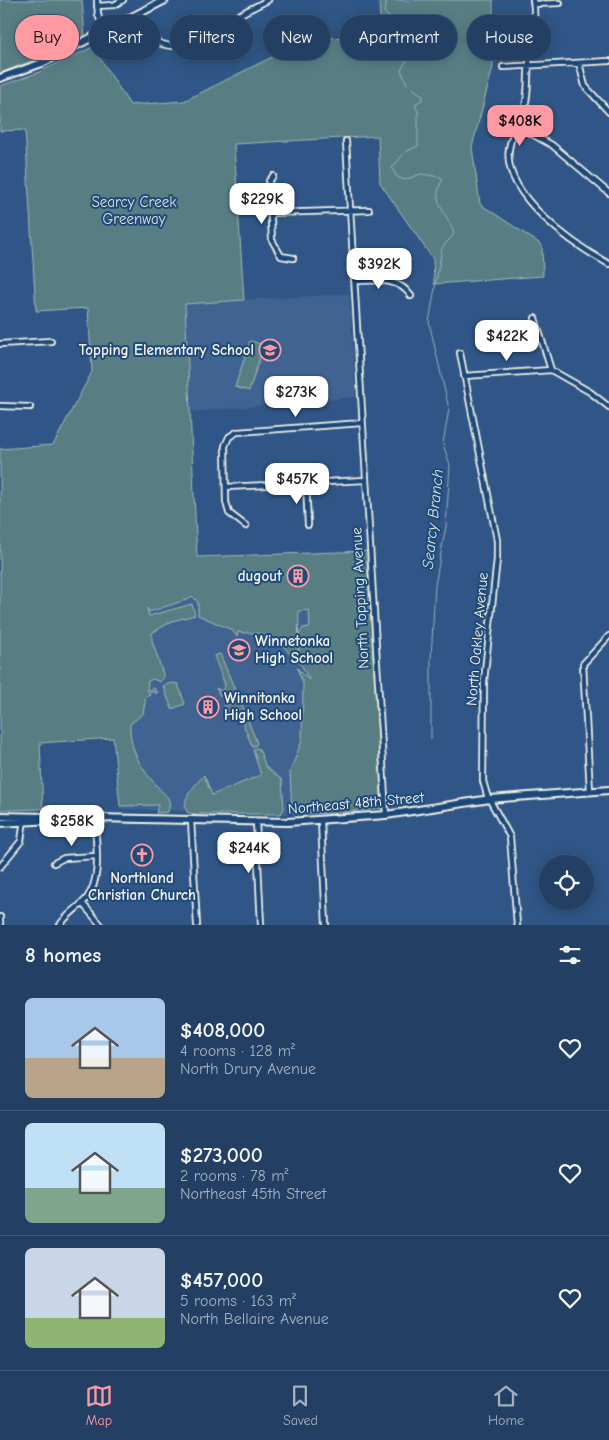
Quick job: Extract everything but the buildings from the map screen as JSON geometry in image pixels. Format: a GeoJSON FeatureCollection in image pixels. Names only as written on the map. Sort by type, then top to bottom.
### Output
{"type":"FeatureCollection","features":[{"type":"Feature","properties":{"kind":"street"},"geometry":{"type":"LineString","coordinates":[[97,0],[100,15]]}},
{"type":"Feature","properties":{"kind":"street"},"geometry":{"type":"LineString","coordinates":[[97,6],[114,5],[123,0]]}},
{"type":"Feature","properties":{"kind":"street"},"geometry":{"type":"LineString","coordinates":[[138,15],[165,0]]}},
{"type":"Feature","properties":{"kind":"street"},"geometry":{"type":"LineString","coordinates":[[160,43],[178,46],[268,0]]}},
{"type":"Feature","properties":{"kind":"street"},"geometry":{"type":"LineString","coordinates":[[560,3],[533,2],[535,26],[528,66],[526,101],[509,148],[509,164],[523,191],[537,210],[561,233],[584,250],[609,264]]}},
{"type":"Feature","properties":{"kind":"street"},"geometry":{"type":"LineString","coordinates":[[0,78],[42,63],[89,40]]}},
{"type":"Feature","properties":{"kind":"street"},"geometry":{"type":"LineString","coordinates":[[503,67],[609,61]]}},
{"type":"Feature","properties":{"kind":"street"},"geometry":{"type":"LineString","coordinates":[[579,63],[585,86],[609,112]]}},
{"type":"Feature","properties":{"kind":"street"},"geometry":{"type":"LineString","coordinates":[[517,126],[540,137],[576,164],[609,193]]}},
{"type":"Feature","properties":{"kind":"street","name":"North Topping Avenue"},"geometry":{"type":"LineString","coordinates":[[346,141],[386,815]]}},
{"type":"Feature","properties":{"kind":"street"},"geometry":{"type":"LineString","coordinates":[[273,176],[269,180],[272,240],[281,256],[293,258]]}},
{"type":"Feature","properties":{"kind":"street"},"geometry":{"type":"LineString","coordinates":[[272,213],[368,210]]}},
{"type":"Feature","properties":{"kind":"street"},"geometry":{"type":"LineString","coordinates":[[354,281],[392,282],[402,286],[411,296]]}},
{"type":"Feature","properties":{"kind":"street"},"geometry":{"type":"LineString","coordinates":[[536,318],[551,370]]}},
{"type":"Feature","properties":{"kind":"street"},"geometry":{"type":"LineString","coordinates":[[0,344],[51,341]]}},
{"type":"Feature","properties":{"kind":"street","name":"North Oakley Avenue"},"geometry":{"type":"LineString","coordinates":[[460,353],[497,540],[497,559],[484,681],[483,780],[490,799],[506,825],[512,843],[517,925]]}},
{"type":"Feature","properties":{"kind":"street"},"geometry":{"type":"LineString","coordinates":[[464,376],[551,370],[590,392],[609,407]]}},
{"type":"Feature","properties":{"kind":"street"},"geometry":{"type":"LineString","coordinates":[[0,406],[30,407]]}},
{"type":"Feature","properties":{"kind":"street"},"geometry":{"type":"LineString","coordinates":[[246,526],[229,513],[225,446],[229,437],[234,433],[362,423]]}},
{"type":"Feature","properties":{"kind":"street"},"geometry":{"type":"LineString","coordinates":[[226,487],[365,480]]}},
{"type":"Feature","properties":{"kind":"street"},"geometry":{"type":"LineString","coordinates":[[306,483],[308,525]]}},
{"type":"Feature","properties":{"kind":"street"},"geometry":{"type":"LineString","coordinates":[[590,791],[583,664],[609,636]]}},
{"type":"Feature","properties":{"kind":"street","name":"Northeast 48th Street"},"geometry":{"type":"LineString","coordinates":[[0,816],[24,819],[321,821],[386,815],[490,799],[609,790]]}},
{"type":"Feature","properties":{"kind":"street"},"geometry":{"type":"LineString","coordinates":[[60,925],[70,911],[82,903],[95,884],[96,818]]}},
{"type":"Feature","properties":{"kind":"street"},"geometry":{"type":"LineString","coordinates":[[0,866],[21,841],[24,819]]}},
{"type":"Feature","properties":{"kind":"street","name":"Northeast 48th Street"},"geometry":{"type":"LineString","coordinates":[[0,823],[24,819]]}},
{"type":"Feature","properties":{"kind":"street"},"geometry":{"type":"LineString","coordinates":[[191,820],[196,925]]}},
{"type":"Feature","properties":{"kind":"street"},"geometry":{"type":"LineString","coordinates":[[321,821],[326,925]]}},
{"type":"Feature","properties":{"kind":"street"},"geometry":{"type":"LineString","coordinates":[[256,822],[261,925]]}},
{"type":"Feature","properties":{"kind":"street"},"geometry":{"type":"LineString","coordinates":[[54,863],[64,858],[96,856]]}},
{"type":"Feature","properties":{"kind":"street"},"geometry":{"type":"LineString","coordinates":[[82,903],[101,925]]}},
{"type":"Feature","properties":{"kind":"street"},"geometry":{"type":"LineString","coordinates":[[0,916],[0,925]]}},
{"type":"Feature","properties":{"kind":"shaded area","name":"Topping Elementary School"},"geometry":{"type":"Polygon","coordinates":[[[349,294],[356,397],[190,412],[185,303],[349,294]]]}},
{"type":"Feature","properties":{"kind":"shaded area","name":"Winnetonka High School"},"geometry":{"type":"Polygon","coordinates":[[[367,551],[380,808],[312,815],[120,809],[98,561],[367,551]]]}},
{"type":"Feature","properties":{"kind":"green space"},"geometry":{"type":"Polygon","coordinates":[[[0,0],[82,0],[85,37],[79,40],[79,15],[15,15],[15,60],[34,60],[0,73],[0,0]]]}},
{"type":"Feature","properties":{"kind":"green space","name":"Searcy Creek Greenway"},"geometry":{"type":"Polygon","coordinates":[[[379,0],[493,0],[493,15],[467,15],[467,60],[493,60],[493,67],[472,147],[480,204],[542,245],[543,276],[434,284],[433,259],[380,183],[378,136],[234,144],[244,300],[185,304],[197,557],[367,551],[382,808],[331,814],[292,812],[290,772],[302,740],[303,684],[297,668],[309,680],[302,666],[294,657],[299,650],[299,635],[303,628],[310,627],[309,610],[299,611],[298,650],[291,655],[280,643],[270,637],[260,633],[238,632],[237,637],[232,630],[198,615],[198,602],[192,596],[189,599],[149,612],[147,608],[149,616],[192,604],[195,615],[172,621],[152,633],[152,641],[164,677],[160,682],[153,679],[148,681],[147,691],[154,688],[158,692],[156,694],[155,691],[149,693],[150,696],[146,696],[143,714],[130,724],[130,735],[136,756],[146,773],[168,798],[170,804],[168,812],[156,813],[158,805],[120,806],[113,738],[40,743],[43,809],[0,810],[0,449],[53,445],[92,372],[88,308],[36,311],[25,130],[0,131],[0,86],[37,73],[65,60],[79,60],[79,54],[89,49],[89,60],[101,60],[130,105],[184,101],[266,60],[330,60],[330,38],[340,38],[340,60],[457,60],[457,15],[380,15],[379,0]]]}},
{"type":"Feature","properties":{"kind":"green space"},"geometry":{"type":"Polygon","coordinates":[[[250,341],[264,345],[249,391],[235,387],[250,341]]]}},
{"type":"Feature","properties":{"kind":"green space"},"geometry":{"type":"Polygon","coordinates":[[[220,654],[236,692],[220,696],[216,688],[222,691],[225,685],[214,656],[220,654]]]}},
{"type":"Feature","properties":{"kind":"green space"},"geometry":{"type":"Polygon","coordinates":[[[171,683],[178,684],[185,704],[172,709],[163,686],[171,683]]]}},
{"type":"Feature","properties":{"kind":"green space"},"geometry":{"type":"Polygon","coordinates":[[[240,700],[257,743],[255,746],[252,746],[237,709],[226,713],[224,706],[240,700]]]}},
{"type":"Feature","properties":{"kind":"green space"},"geometry":{"type":"Polygon","coordinates":[[[259,749],[266,767],[282,780],[284,809],[281,814],[190,814],[187,812],[185,807],[187,797],[204,775],[212,795],[261,775],[253,750],[259,749]]]}},
{"type":"Feature","properties":{"kind":"waterway","name":"Searcy Branch"},"geometry":{"type":"LineString","coordinates":[[387,0],[384,12],[388,17],[403,19],[407,32],[393,39],[394,48],[407,60],[401,70],[407,84]]}},
{"type":"Feature","properties":{"kind":"waterway","name":"Searcy Branch"},"geometry":{"type":"LineString","coordinates":[[411,87],[423,96],[422,100],[415,104],[418,112],[418,146],[405,152],[392,168],[396,176],[404,180],[421,174],[441,177],[443,179],[439,187],[439,201],[454,234],[442,248],[429,322],[449,409],[443,444],[450,465],[446,526],[435,585],[431,660],[431,739]]}},
{"type":"Feature","properties":{"kind":"place","name":"Topping Elementary School"},"geometry":{"type":"Point","coordinates":[270,350]}},
{"type":"Feature","properties":{"kind":"place","name":"dugout"},"geometry":{"type":"Point","coordinates":[298,576]}},
{"type":"Feature","properties":{"kind":"place","name":"Winnetonka High School"},"geometry":{"type":"Point","coordinates":[239,650]}},
{"type":"Feature","properties":{"kind":"place","name":"Winnitonka High School"},"geometry":{"type":"Point","coordinates":[208,707]}},
{"type":"Feature","properties":{"kind":"place","name":"Northland Christian Church"},"geometry":{"type":"Point","coordinates":[142,855]}}]}
